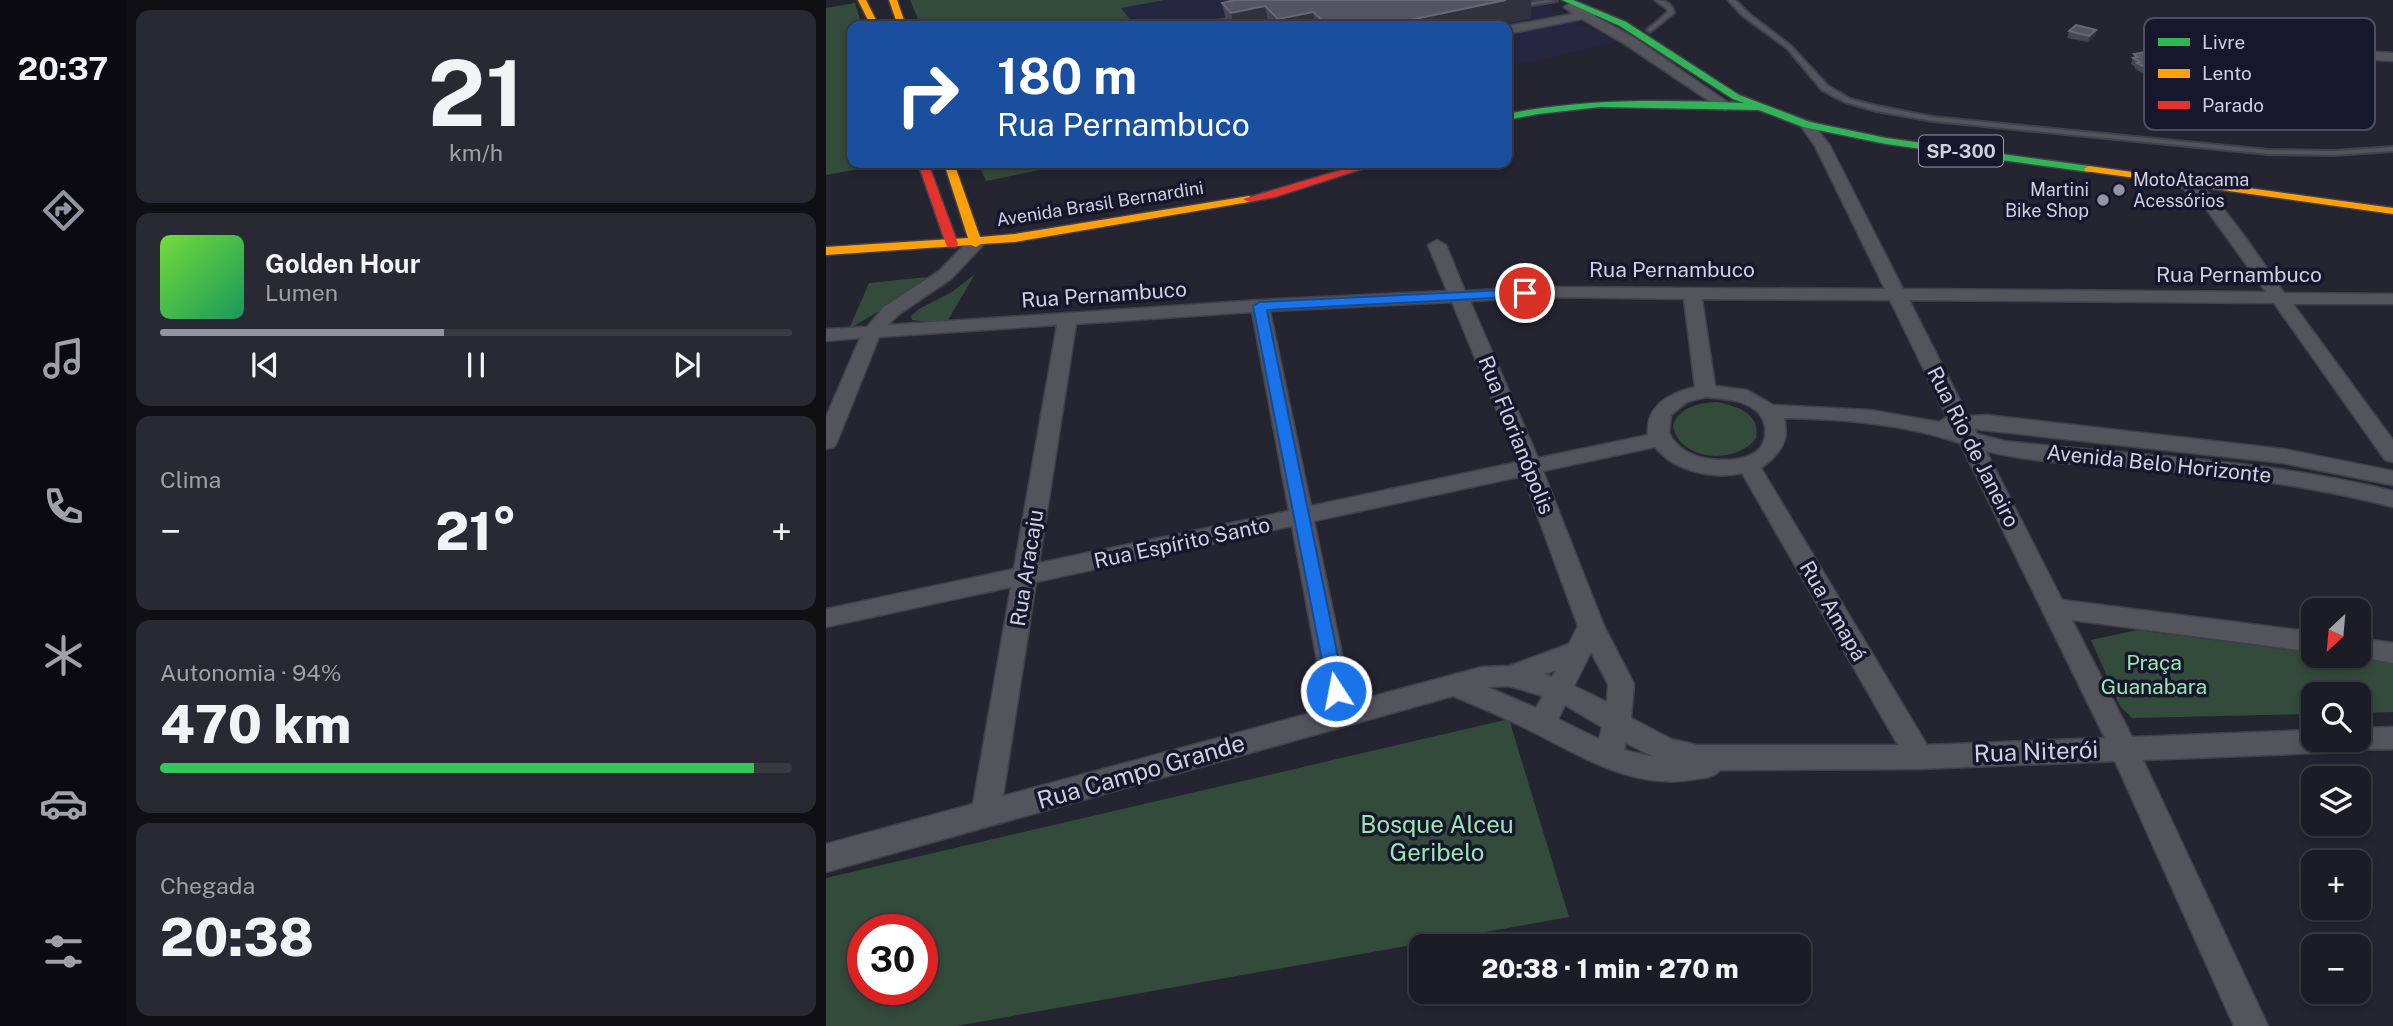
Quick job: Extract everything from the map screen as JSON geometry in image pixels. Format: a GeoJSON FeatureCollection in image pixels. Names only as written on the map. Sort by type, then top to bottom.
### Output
{"type":"FeatureCollection","features":[{"type":"Feature","properties":{"kind":"main road"},"geometry":{"type":"LineString","coordinates":[[862,0],[872,21]]}},
{"type":"Feature","properties":{"kind":"main road"},"geometry":{"type":"LineString","coordinates":[[893,0],[900,21]]}},
{"type":"Feature","properties":{"kind":"main road","name":"SP-300"},"geometry":{"type":"LineString","coordinates":[[1560,2],[1601,7],[1650,30],[1757,95],[1833,122],[2316,191],[2393,197]]}},
{"type":"Feature","properties":{"kind":"main road","name":"SP-300"},"geometry":{"type":"LineString","coordinates":[[1601,7],[1736,97],[1807,125],[1850,134],[2393,211]]}},
{"type":"Feature","properties":{"kind":"main road"},"geometry":{"type":"LineString","coordinates":[[1512,116],[1546,109],[1606,103],[1758,107]]}},
{"type":"Feature","properties":{"kind":"main road"},"geometry":{"type":"LineString","coordinates":[[826,251],[957,251],[925,168]]}},
{"type":"Feature","properties":{"kind":"main road"},"geometry":{"type":"LineString","coordinates":[[950,168],[976,243]]}},
{"type":"Feature","properties":{"kind":"main road","name":"Avenida Brasil Bernardini"},"geometry":{"type":"LineString","coordinates":[[976,243],[1271,195],[1359,168]]}},
{"type":"Feature","properties":{"kind":"street"},"geometry":{"type":"LineString","coordinates":[[1544,22],[1557,14],[1560,2],[1631,42],[1726,106]]}},
{"type":"Feature","properties":{"kind":"street"},"geometry":{"type":"LineString","coordinates":[[1512,29],[1583,15],[1601,7]]}},
{"type":"Feature","properties":{"kind":"street"},"geometry":{"type":"LineString","coordinates":[[1233,21],[1272,13]]}},
{"type":"Feature","properties":{"kind":"street"},"geometry":{"type":"LineString","coordinates":[[2375,56],[2393,57]]}},
{"type":"Feature","properties":{"kind":"street","name":"Rua Rio de Janeiro"},"geometry":{"type":"LineString","coordinates":[[1807,125],[1822,146],[2124,749],[2251,1026]]}},
{"type":"Feature","properties":{"kind":"street"},"geometry":{"type":"LineString","coordinates":[[1822,146],[1850,134]]}},
{"type":"Feature","properties":{"kind":"street"},"geometry":{"type":"LineString","coordinates":[[2185,182],[2210,204],[2233,234],[2393,455]]}},
{"type":"Feature","properties":{"kind":"street"},"geometry":{"type":"LineString","coordinates":[[2210,204],[2228,188]]}},
{"type":"Feature","properties":{"kind":"street"},"geometry":{"type":"LineString","coordinates":[[826,442],[872,332],[891,311],[945,275],[957,251],[976,243]]}},
{"type":"Feature","properties":{"kind":"street","name":"Rua Florianópolis"},"geometry":{"type":"LineString","coordinates":[[1437,245],[1531,468],[1591,626],[1621,684],[1618,722],[1609,758]]}},
{"type":"Feature","properties":{"kind":"street","name":"Rua Pernambuco"},"geometry":{"type":"LineString","coordinates":[[826,335],[1260,306],[1547,292],[2393,299]]}},
{"type":"Feature","properties":{"kind":"street"},"geometry":{"type":"LineString","coordinates":[[1692,293],[1706,391]]}},
{"type":"Feature","properties":{"kind":"street"},"geometry":{"type":"LineString","coordinates":[[1260,306],[1341,716]]}},
{"type":"Feature","properties":{"kind":"street","name":"Rua Aracaju"},"geometry":{"type":"LineString","coordinates":[[986,815],[1067,321]]}},
{"type":"Feature","properties":{"kind":"street"},"geometry":{"type":"LineString","coordinates":[[1706,391],[1736,393],[1754,400],[1769,411],[1778,426],[1777,441],[1766,455],[1748,464],[1720,468],[1692,463],[1676,456],[1660,439],[1658,420],[1665,407],[1678,398],[1706,391]]}},
{"type":"Feature","properties":{"kind":"street","name":"Avenida Belo Horizonte"},"geometry":{"type":"LineString","coordinates":[[1769,411],[1826,412],[1964,430],[2001,447],[2304,479],[2361,489],[2393,499]]}},
{"type":"Feature","properties":{"kind":"street","name":"Avenida Belo Horizonte"},"geometry":{"type":"LineString","coordinates":[[1964,430],[1987,422],[2283,456],[2393,478]]}},
{"type":"Feature","properties":{"kind":"street","name":"Rua Espírito Santo"},"geometry":{"type":"LineString","coordinates":[[826,618],[1302,518],[1660,439]]}},
{"type":"Feature","properties":{"kind":"street","name":"Rua Amapá"},"geometry":{"type":"LineString","coordinates":[[1748,464],[1919,757]]}},
{"type":"Feature","properties":{"kind":"street"},"geometry":{"type":"LineString","coordinates":[[2053,608],[2301,640]]}},
{"type":"Feature","properties":{"kind":"street"},"geometry":{"type":"LineString","coordinates":[[1455,685],[1542,724],[1591,626]]}},
{"type":"Feature","properties":{"kind":"street"},"geometry":{"type":"LineString","coordinates":[[2371,650],[2393,653]]}},
{"type":"Feature","properties":{"kind":"street"},"geometry":{"type":"LineString","coordinates":[[1509,676],[1579,651]]}},
{"type":"Feature","properties":{"kind":"street","name":"Rua Campo Grande"},"geometry":{"type":"LineString","coordinates":[[826,858],[1482,677],[1509,676],[1535,681],[1589,704],[1618,722]]}},
{"type":"Feature","properties":{"kind":"street","name":"Rua Niterói"},"geometry":{"type":"LineString","coordinates":[[1618,722],[1640,738],[1667,750],[1697,757],[1729,760],[1919,757],[2301,742]]}},
{"type":"Feature","properties":{"kind":"street","name":"Rua Niterói"},"geometry":{"type":"LineString","coordinates":[[1542,724],[1609,758],[1638,768],[1669,771],[1699,768],[1729,760]]}},
{"type":"Feature","properties":{"kind":"street"},"geometry":{"type":"LineString","coordinates":[[2371,739],[2393,738]]}},
{"type":"Feature","properties":{"kind":"lane"},"geometry":{"type":"LineString","coordinates":[[1650,30],[1671,13],[1670,8],[1658,0]]}},
{"type":"Feature","properties":{"kind":"lane"},"geometry":{"type":"LineString","coordinates":[[1731,0],[1753,23],[1791,48],[1825,88],[1837,96],[1891,111],[1933,119],[2268,152],[2334,153],[2393,149]]}},
{"type":"Feature","properties":{"kind":"lane"},"geometry":{"type":"LineString","coordinates":[[1519,5],[1538,1],[1560,2]]}},
{"type":"Feature","properties":{"kind":"shaded area"},"geometry":{"type":"Polygon","coordinates":[[[1165,0],[1538,0],[1572,23],[1598,30],[1617,42],[1512,66],[1512,21],[1131,21],[1121,8],[1165,0]]]}},
{"type":"Feature","properties":{"kind":"green space"},"geometry":{"type":"Polygon","coordinates":[[[910,0],[1165,0],[1121,8],[1131,21],[919,21],[910,0]]]}},
{"type":"Feature","properties":{"kind":"green space"},"geometry":{"type":"Polygon","coordinates":[[[855,3],[860,21],[847,21],[847,168],[865,168],[826,175],[826,8],[855,3]]]}},
{"type":"Feature","properties":{"kind":"green space"},"geometry":{"type":"Polygon","coordinates":[[[980,168],[1049,168],[986,181],[980,168]]]}},
{"type":"Feature","properties":{"kind":"green space"},"geometry":{"type":"Polygon","coordinates":[[[975,274],[948,320],[912,320],[911,316],[919,309],[952,292],[975,274]]]}},
{"type":"Feature","properties":{"kind":"green space"},"geometry":{"type":"Polygon","coordinates":[[[937,276],[849,329],[869,283],[937,276]]]}},
{"type":"Feature","properties":{"kind":"green space"},"geometry":{"type":"Polygon","coordinates":[[[1716,402],[1738,408],[1755,422],[1756,438],[1736,453],[1710,456],[1686,446],[1677,437],[1673,425],[1680,414],[1696,405],[1716,402]]]}},
{"type":"Feature","properties":{"kind":"green space","name":"Praça Guanabara"},"geometry":{"type":"Polygon","coordinates":[[[2137,630],[2301,651],[2301,668],[2371,668],[2371,660],[2393,663],[2393,712],[2371,713],[2371,682],[2301,682],[2301,714],[2132,718],[2120,706],[2091,640],[2137,630]]]}},
{"type":"Feature","properties":{"kind":"green space","name":"Bosque Alceu Geribelo"},"geometry":{"type":"Polygon","coordinates":[[[1509,719],[1569,917],[1473,934],[1409,934],[1409,945],[956,1026],[826,1026],[826,878],[1509,719]]]}},
{"type":"Feature","properties":{"kind":"building"},"geometry":{"type":"Polygon","coordinates":[[[1235,0],[1506,0],[1405,21],[1323,21],[1313,12],[1278,19],[1265,6],[1231,13],[1222,3],[1235,0]]]}},
{"type":"Feature","properties":{"kind":"building"},"geometry":{"type":"Polygon","coordinates":[[[2076,25],[2096,30],[2089,36],[2069,31],[2076,25]]]}},
{"type":"Feature","properties":{"kind":"building"},"geometry":{"type":"Polygon","coordinates":[[[2144,52],[2144,67],[2133,58],[2138,57],[2134,54],[2144,52]]]}},
{"type":"Feature","properties":{"kind":"traffic: fast"},"geometry":{"type":"LineString","coordinates":[[1566,0],[1623,24],[1736,97],[1807,125],[1886,141],[2089,169]]}},
{"type":"Feature","properties":{"kind":"traffic: fast"},"geometry":{"type":"LineString","coordinates":[[1512,116],[1600,104],[1758,107]]}},
{"type":"Feature","properties":{"kind":"traffic: slow"},"geometry":{"type":"LineString","coordinates":[[862,0],[872,21]]}},
{"type":"Feature","properties":{"kind":"traffic: slow"},"geometry":{"type":"LineString","coordinates":[[893,0],[900,21]]}},
{"type":"Feature","properties":{"kind":"traffic: slow"},"geometry":{"type":"LineString","coordinates":[[951,168],[976,243]]}},
{"type":"Feature","properties":{"kind":"traffic: slow"},"geometry":{"type":"LineString","coordinates":[[2089,169],[2393,211]]}},
{"type":"Feature","properties":{"kind":"traffic: slow"},"geometry":{"type":"LineString","coordinates":[[826,251],[1015,238],[1249,199]]}},
{"type":"Feature","properties":{"kind":"traffic: jam"},"geometry":{"type":"LineString","coordinates":[[925,168],[952,244]]}},
{"type":"Feature","properties":{"kind":"traffic: jam"},"geometry":{"type":"LineString","coordinates":[[1249,199],[1271,195],[1359,168]]}},
{"type":"Feature","properties":{"kind":"place","name":"MotoAtacama Acessórios"},"geometry":{"type":"Point","coordinates":[2119,190]}},
{"type":"Feature","properties":{"kind":"place","name":"Martini Bike Shop"},"geometry":{"type":"Point","coordinates":[2103,200]}},
{"type":"Feature","properties":{"kind":"route"},"geometry":{"type":"LineString","coordinates":[[1336,691],[1260,306],[1525,293]]}}]}
